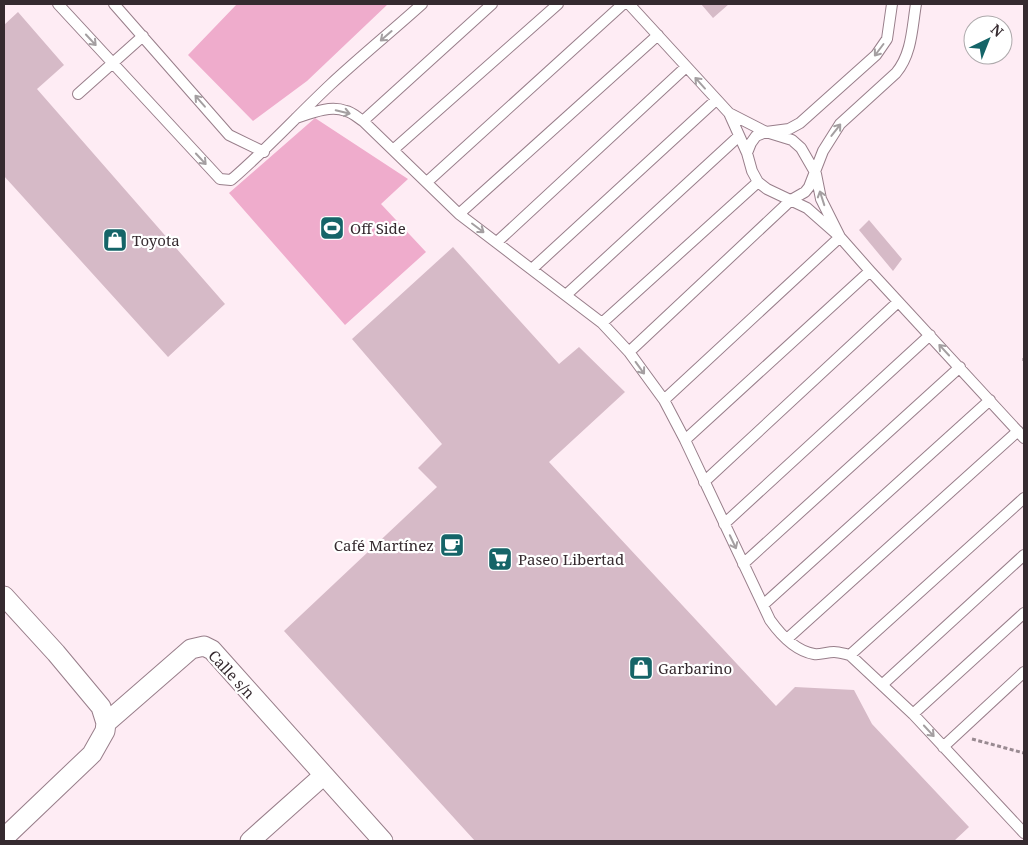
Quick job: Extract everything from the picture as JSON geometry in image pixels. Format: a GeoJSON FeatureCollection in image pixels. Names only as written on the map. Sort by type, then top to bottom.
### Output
{"type":"FeatureCollection","features":[{"type":"Feature","properties":{"kind":"street"},"geometry":{"type":"LineString","coordinates":[[4,596],[56,653],[101,707],[106,723],[105,731],[92,754],[4,838]]}},
{"type":"Feature","properties":{"kind":"street","name":"Calle s/n"},"geometry":{"type":"LineString","coordinates":[[106,723],[191,649],[204,646],[212,650],[383,841]]}},
{"type":"Feature","properties":{"kind":"street"},"geometry":{"type":"LineString","coordinates":[[250,841],[324,775]]}},
{"type":"Feature","properties":{"kind":"lane"},"geometry":{"type":"LineString","coordinates":[[58,4],[220,179],[231,180],[264,152],[331,84],[422,4]]}},
{"type":"Feature","properties":{"kind":"lane"},"geometry":{"type":"LineString","coordinates":[[114,4],[229,135],[264,152]]}},
{"type":"Feature","properties":{"kind":"lane"},"geometry":{"type":"LineString","coordinates":[[363,122],[492,4]]}},
{"type":"Feature","properties":{"kind":"lane"},"geometry":{"type":"LineString","coordinates":[[393,150],[558,4]]}},
{"type":"Feature","properties":{"kind":"lane"},"geometry":{"type":"LineString","coordinates":[[427,182],[623,4]]}},
{"type":"Feature","properties":{"kind":"lane"},"geometry":{"type":"LineString","coordinates":[[629,4],[729,113],[766,132],[792,140],[801,148],[816,174],[821,199],[840,237]]}},
{"type":"Feature","properties":{"kind":"lane"},"geometry":{"type":"LineString","coordinates":[[747,154],[756,136],[766,132],[789,129],[800,123],[876,55],[886,39],[892,4]]}},
{"type":"Feature","properties":{"kind":"lane"},"geometry":{"type":"LineString","coordinates":[[629,352],[791,200],[805,192],[816,174],[824,151],[840,124],[904,64],[909,50],[916,4]]}},
{"type":"Feature","properties":{"kind":"lane"},"geometry":{"type":"LineString","coordinates":[[459,214],[658,35]]}},
{"type":"Feature","properties":{"kind":"lane"},"geometry":{"type":"LineString","coordinates":[[78,94],[143,36]]}},
{"type":"Feature","properties":{"kind":"lane"},"geometry":{"type":"LineString","coordinates":[[497,242],[686,67]]}},
{"type":"Feature","properties":{"kind":"lane"},"geometry":{"type":"LineString","coordinates":[[532,269],[716,100]]}},
{"type":"Feature","properties":{"kind":"lane"},"geometry":{"type":"LineString","coordinates":[[296,118],[316,111],[330,110],[346,111],[363,122],[459,214],[602,324],[629,352],[664,400],[774,625],[787,639],[807,652],[815,654],[836,652],[850,655],[913,714],[1024,833]]}},
{"type":"Feature","properties":{"kind":"lane"},"geometry":{"type":"LineString","coordinates":[[729,113],[758,182],[767,189],[808,208],[840,237],[1021,435],[787,639]]}},
{"type":"Feature","properties":{"kind":"lane"},"geometry":{"type":"LineString","coordinates":[[566,295],[739,136]]}},
{"type":"Feature","properties":{"kind":"lane"},"geometry":{"type":"LineString","coordinates":[[602,324],[758,182]]}},
{"type":"Feature","properties":{"kind":"lane"},"geometry":{"type":"LineString","coordinates":[[664,400],[840,237]]}},
{"type":"Feature","properties":{"kind":"lane"},"geometry":{"type":"LineString","coordinates":[[685,440],[870,271]]}},
{"type":"Feature","properties":{"kind":"lane"},"geometry":{"type":"LineString","coordinates":[[704,482],[898,302]]}},
{"type":"Feature","properties":{"kind":"lane"},"geometry":{"type":"LineString","coordinates":[[724,524],[930,335]]}},
{"type":"Feature","properties":{"kind":"lane"},"geometry":{"type":"LineString","coordinates":[[743,564],[960,367]]}},
{"type":"Feature","properties":{"kind":"lane"},"geometry":{"type":"LineString","coordinates":[[763,605],[990,400]]}},
{"type":"Feature","properties":{"kind":"lane"},"geometry":{"type":"LineString","coordinates":[[850,655],[1024,498]]}},
{"type":"Feature","properties":{"kind":"lane"},"geometry":{"type":"LineString","coordinates":[[883,684],[1024,555]]}},
{"type":"Feature","properties":{"kind":"lane"},"geometry":{"type":"LineString","coordinates":[[913,714],[1024,613]]}},
{"type":"Feature","properties":{"kind":"lane"},"geometry":{"type":"LineString","coordinates":[[943,747],[1024,672]]}},
{"type":"Feature","properties":{"kind":"path"},"geometry":{"type":"LineString","coordinates":[[955,735],[1024,753]]}},
{"type":"Feature","properties":{"kind":"shaded area"},"geometry":{"type":"Polygon","coordinates":[[[237,4],[388,4],[307,81],[253,121],[188,55],[237,4]]]}},
{"type":"Feature","properties":{"kind":"shaded area","name":"Off Side"},"geometry":{"type":"Polygon","coordinates":[[[315,118],[408,179],[381,204],[426,252],[345,325],[229,193],[315,118]]]}},
{"type":"Feature","properties":{"kind":"building"},"geometry":{"type":"Polygon","coordinates":[[[701,4],[729,4],[713,18],[701,4]]]}},
{"type":"Feature","properties":{"kind":"building","name":"Toyota"},"geometry":{"type":"Polygon","coordinates":[[[18,12],[64,65],[37,89],[225,304],[168,357],[4,176],[4,25],[18,12]]]}},
{"type":"Feature","properties":{"kind":"building"},"geometry":{"type":"Polygon","coordinates":[[[869,220],[902,259],[893,271],[859,230],[869,220]]]}},
{"type":"Feature","properties":{"kind":"building","name":"Paseo Libertad"},"geometry":{"type":"Polygon","coordinates":[[[453,247],[559,364],[579,347],[625,392],[549,462],[776,706],[795,687],[854,690],[872,724],[969,827],[954,841],[475,841],[284,631],[437,487],[418,468],[442,444],[352,339],[453,247]]]}},
{"type":"Feature","properties":{"kind":"place","name":"Off Side"},"geometry":{"type":"Point","coordinates":[332,228]}},
{"type":"Feature","properties":{"kind":"place","name":"Toyota"},"geometry":{"type":"Point","coordinates":[115,240]}},
{"type":"Feature","properties":{"kind":"place","name":"Café Martínez"},"geometry":{"type":"Point","coordinates":[452,545]}},
{"type":"Feature","properties":{"kind":"place","name":"Paseo Libertad"},"geometry":{"type":"Point","coordinates":[500,559]}},
{"type":"Feature","properties":{"kind":"place","name":"Garbarino"},"geometry":{"type":"Point","coordinates":[641,668]}}]}
